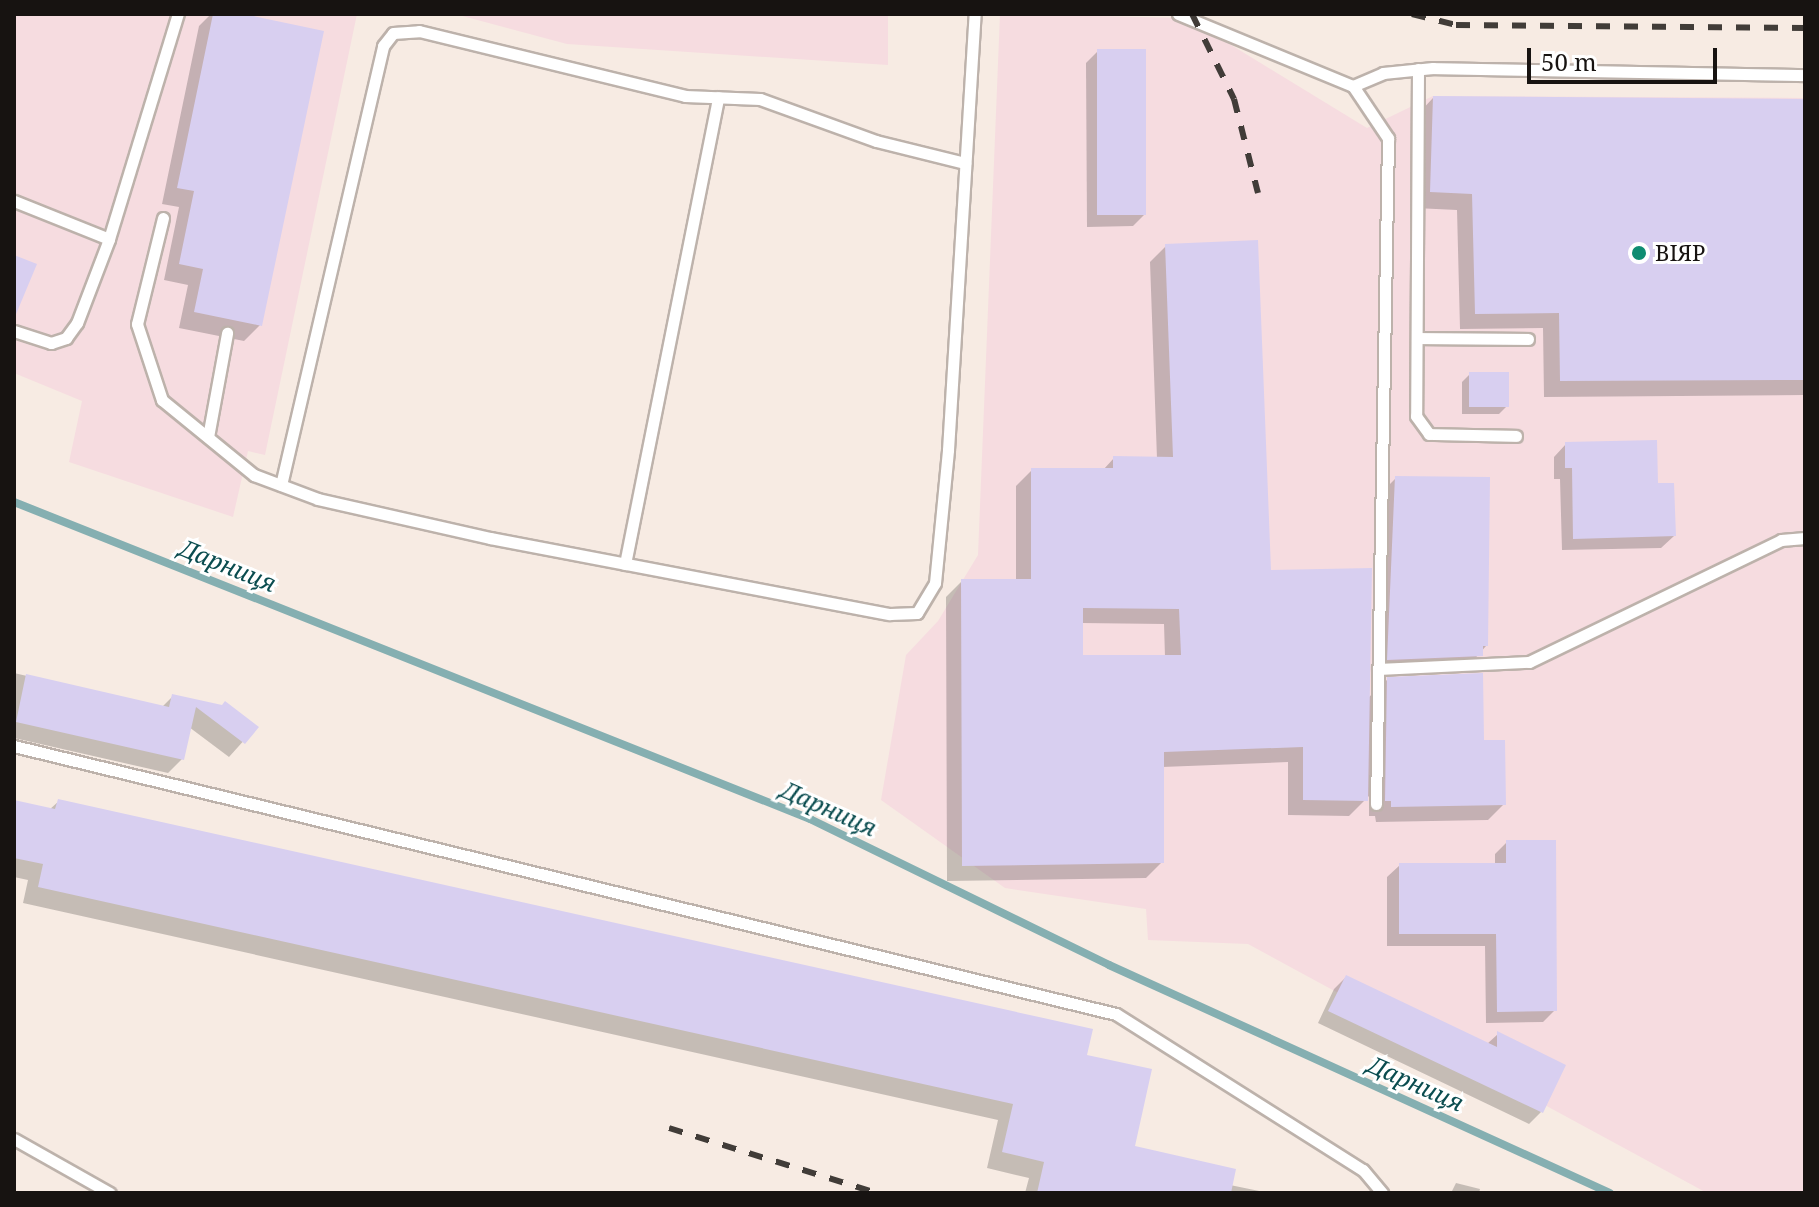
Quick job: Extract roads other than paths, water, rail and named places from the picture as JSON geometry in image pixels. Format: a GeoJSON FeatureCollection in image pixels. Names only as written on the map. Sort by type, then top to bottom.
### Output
{"type":"FeatureCollection","features":[{"type":"Feature","properties":{"kind":"lane"},"geometry":{"type":"LineString","coordinates":[[14,331],[51,343],[66,338],[77,323],[109,239],[178,14]]}},
{"type":"Feature","properties":{"kind":"lane"},"geometry":{"type":"LineString","coordinates":[[1178,14],[1353,86],[1388,138],[1376,804]]}},
{"type":"Feature","properties":{"kind":"lane"},"geometry":{"type":"LineString","coordinates":[[163,218],[137,324],[162,400],[254,475],[347,506],[625,564],[890,614],[917,613],[935,583],[974,20]]}},
{"type":"Feature","properties":{"kind":"lane"},"geometry":{"type":"LineString","coordinates":[[281,485],[383,46],[393,33],[419,31],[685,96],[760,99],[876,141],[965,163]]}},
{"type":"Feature","properties":{"kind":"lane"},"geometry":{"type":"LineString","coordinates":[[1353,86],[1383,73],[1418,69],[1805,75]]}},
{"type":"Feature","properties":{"kind":"lane"},"geometry":{"type":"LineString","coordinates":[[1418,69],[1417,338],[1420,427],[1441,435],[1516,436]]}},
{"type":"Feature","properties":{"kind":"lane"},"geometry":{"type":"LineString","coordinates":[[625,564],[718,97]]}},
{"type":"Feature","properties":{"kind":"lane"},"geometry":{"type":"LineString","coordinates":[[14,201],[109,239]]}},
{"type":"Feature","properties":{"kind":"lane"},"geometry":{"type":"LineString","coordinates":[[208,437],[227,333]]}},
{"type":"Feature","properties":{"kind":"lane"},"geometry":{"type":"LineString","coordinates":[[1417,338],[1528,339]]}},
{"type":"Feature","properties":{"kind":"lane"},"geometry":{"type":"LineString","coordinates":[[1378,669],[1529,662],[1781,540],[1805,538]]}},
{"type":"Feature","properties":{"kind":"lane"},"geometry":{"type":"LineString","coordinates":[[14,746],[1116,1014],[1363,1170],[1382,1193]]}},
{"type":"Feature","properties":{"kind":"lane"},"geometry":{"type":"LineString","coordinates":[[14,1139],[110,1193]]}},
{"type":"Feature","properties":{"kind":"waterway","name":"Дарниця"},"geometry":{"type":"LineString","coordinates":[[14,502],[810,819],[1109,965],[1610,1193]]}},
{"type":"Feature","properties":{"kind":"railway"},"geometry":{"type":"LineString","coordinates":[[1192,14],[1234,99],[1258,193]]}},
{"type":"Feature","properties":{"kind":"railway"},"geometry":{"type":"LineString","coordinates":[[1412,14],[1456,25],[1805,28]]}},
{"type":"Feature","properties":{"kind":"railway"},"geometry":{"type":"LineString","coordinates":[[669,1128],[877,1193]]}},
{"type":"Feature","properties":{"kind":"place","name":"ВІЯР"},"geometry":{"type":"Point","coordinates":[1639,253]}}]}
